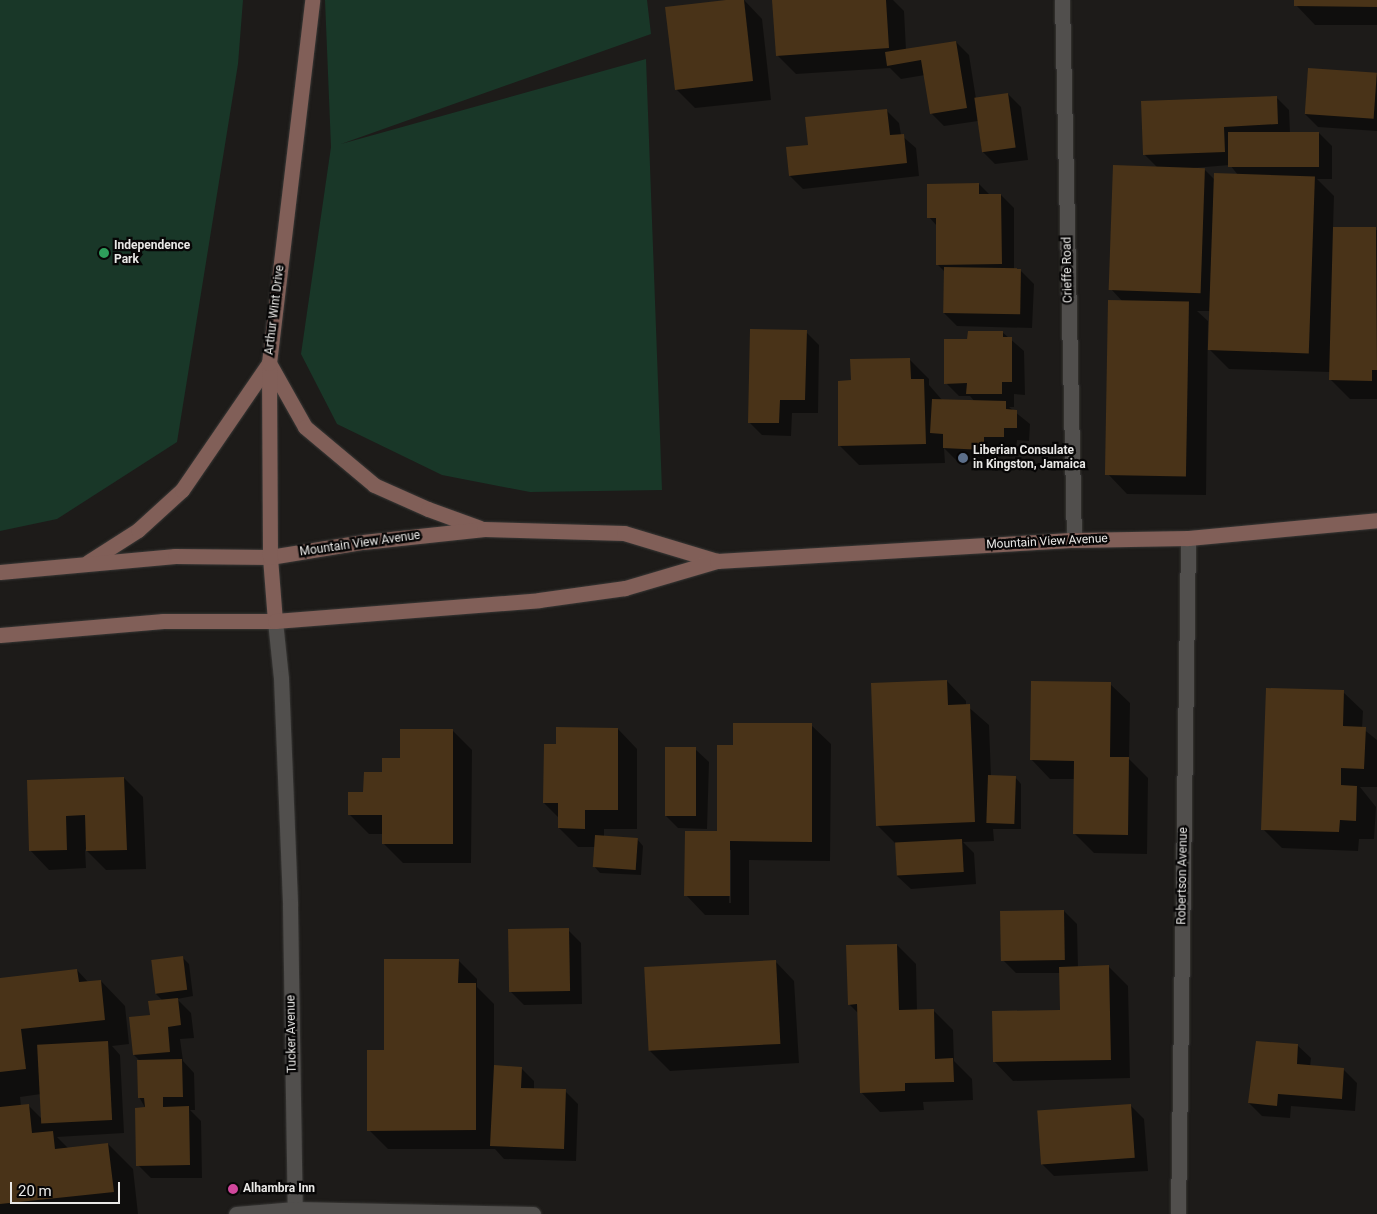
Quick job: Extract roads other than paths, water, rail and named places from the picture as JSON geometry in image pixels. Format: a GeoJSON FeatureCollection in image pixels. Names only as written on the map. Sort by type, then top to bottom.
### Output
{"type":"FeatureCollection","features":[{"type":"Feature","properties":{"kind":"main road","name":"Arthur Wint Drive"},"geometry":{"type":"LineString","coordinates":[[275,621],[270,557],[269,363],[312,0]]}},
{"type":"Feature","properties":{"kind":"main road"},"geometry":{"type":"LineString","coordinates":[[86,563],[138,530],[182,490],[269,363],[305,427],[374,485],[428,509],[484,529]]}},
{"type":"Feature","properties":{"kind":"main road","name":"Mountain View Avenue"},"geometry":{"type":"LineString","coordinates":[[0,635],[163,621],[275,621],[539,600],[625,588],[718,561],[1074,540],[1188,538],[1377,520]]}},
{"type":"Feature","properties":{"kind":"main road","name":"Mountain View Avenue"},"geometry":{"type":"LineString","coordinates":[[0,572],[175,556],[270,557],[363,542],[484,529],[624,533],[718,561]]}},
{"type":"Feature","properties":{"kind":"street","name":"Crieffe Road"},"geometry":{"type":"LineString","coordinates":[[1062,0],[1074,540]]}},
{"type":"Feature","properties":{"kind":"street","name":"Robertson Avenue"},"geometry":{"type":"LineString","coordinates":[[1178,1214],[1188,538]]}},
{"type":"Feature","properties":{"kind":"street","name":"Tucker Avenue"},"geometry":{"type":"LineString","coordinates":[[275,621],[281,678],[290,896],[295,1209]]}},
{"type":"Feature","properties":{"kind":"street"},"geometry":{"type":"LineString","coordinates":[[236,1214],[295,1209],[533,1214]]}},
{"type":"Feature","properties":{"kind":"place","name":"Independence Park"},"geometry":{"type":"Point","coordinates":[104,253]}},
{"type":"Feature","properties":{"kind":"place","name":"Liberian Consulate in Kingston, Jamaica"},"geometry":{"type":"Point","coordinates":[963,458]}},
{"type":"Feature","properties":{"kind":"place","name":"Alhambra Inn"},"geometry":{"type":"Point","coordinates":[233,1189]}}]}
